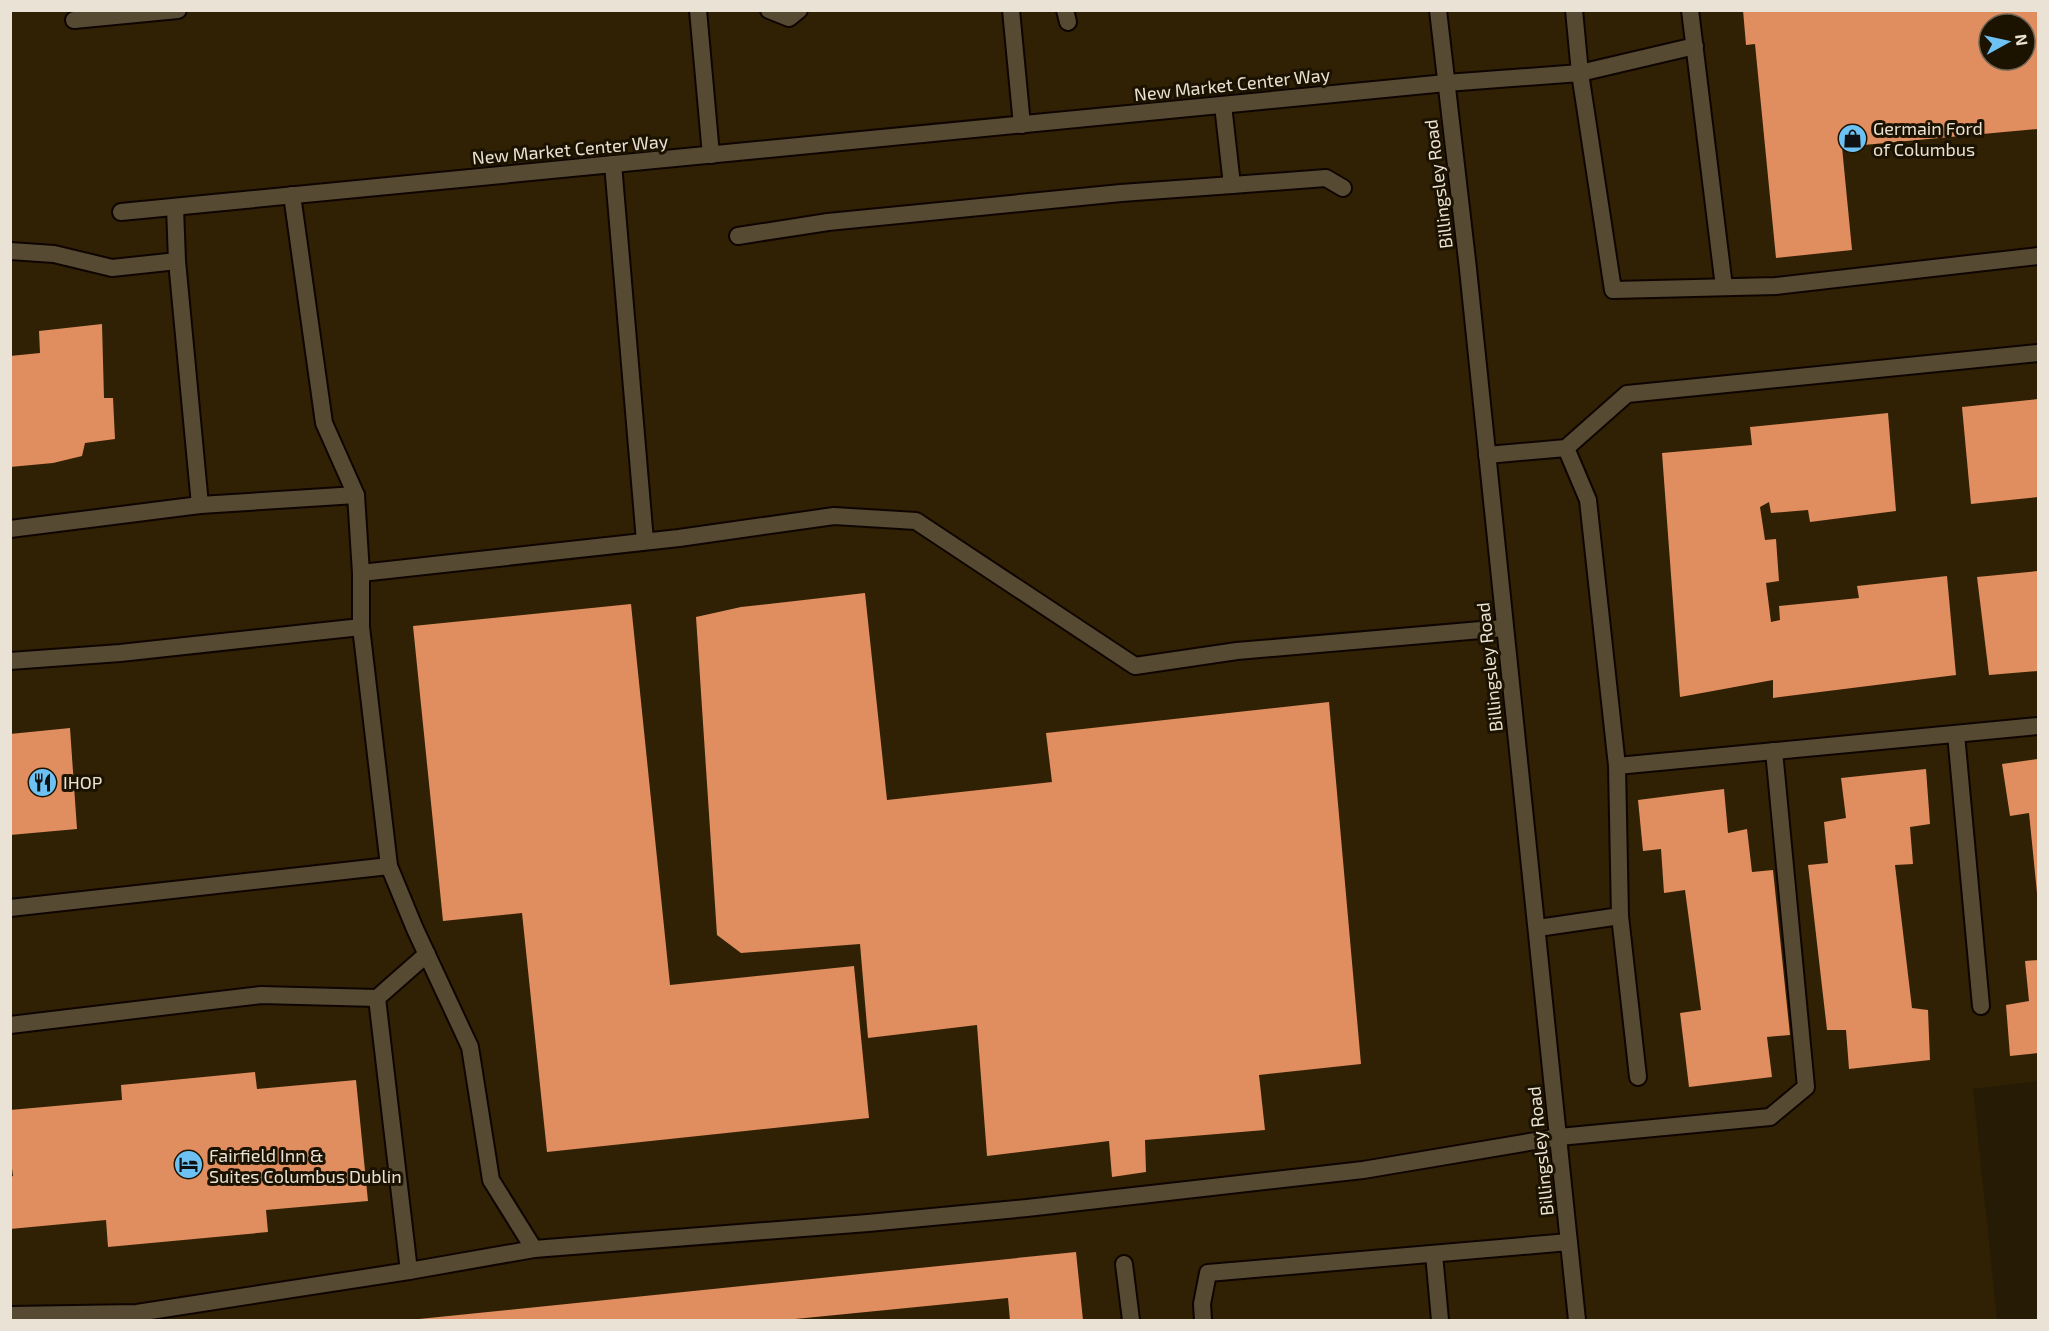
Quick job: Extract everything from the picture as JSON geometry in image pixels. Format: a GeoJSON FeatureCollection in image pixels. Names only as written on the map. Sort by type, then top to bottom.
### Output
{"type":"FeatureCollection","features":[{"type":"Feature","properties":{"kind":"street"},"geometry":{"type":"LineString","coordinates":[[74,20],[178,10]]}},
{"type":"Feature","properties":{"kind":"street"},"geometry":{"type":"LineString","coordinates":[[699,10],[711,155]]}},
{"type":"Feature","properties":{"kind":"street"},"geometry":{"type":"LineString","coordinates":[[769,10],[789,18],[799,10]]}},
{"type":"Feature","properties":{"kind":"street"},"geometry":{"type":"LineString","coordinates":[[1011,10],[1022,124]]}},
{"type":"Feature","properties":{"kind":"street","name":"Billingsley Road"},"geometry":{"type":"LineString","coordinates":[[1438,10],[1538,928],[1577,1320]]}},
{"type":"Feature","properties":{"kind":"street"},"geometry":{"type":"LineString","coordinates":[[1574,10],[1580,73],[1613,290],[1776,286],[2038,256]]}},
{"type":"Feature","properties":{"kind":"street"},"geometry":{"type":"LineString","coordinates":[[1690,10],[1724,287]]}},
{"type":"Feature","properties":{"kind":"street","name":"New Market Center Way"},"geometry":{"type":"LineString","coordinates":[[121,212],[1446,83],[1580,73],[1695,46]]}},
{"type":"Feature","properties":{"kind":"street"},"geometry":{"type":"LineString","coordinates":[[1223,105],[1232,185]]}},
{"type":"Feature","properties":{"kind":"street"},"geometry":{"type":"LineString","coordinates":[[613,164],[645,542]]}},
{"type":"Feature","properties":{"kind":"street"},"geometry":{"type":"LineString","coordinates":[[738,236],[828,222],[1121,193],[1326,178],[1343,188]]}},
{"type":"Feature","properties":{"kind":"street"},"geometry":{"type":"LineString","coordinates":[[292,195],[324,423],[356,495],[361,573],[361,627],[389,866],[470,1047],[491,1180],[534,1249]]}},
{"type":"Feature","properties":{"kind":"street"},"geometry":{"type":"LineString","coordinates":[[175,207],[177,261],[200,505]]}},
{"type":"Feature","properties":{"kind":"street"},"geometry":{"type":"LineString","coordinates":[[10,251],[54,254],[112,268],[177,261]]}},
{"type":"Feature","properties":{"kind":"street"},"geometry":{"type":"LineString","coordinates":[[1487,455],[1566,448],[1627,394],[2038,353]]}},
{"type":"Feature","properties":{"kind":"street"},"geometry":{"type":"LineString","coordinates":[[1566,448],[1588,500],[1617,766],[1620,916],[1638,1077]]}},
{"type":"Feature","properties":{"kind":"street"},"geometry":{"type":"LineString","coordinates":[[10,529],[200,505],[356,495]]}},
{"type":"Feature","properties":{"kind":"street"},"geometry":{"type":"LineString","coordinates":[[361,573],[645,542],[834,516],[916,521],[1135,666],[1237,651],[1504,628]]}},
{"type":"Feature","properties":{"kind":"street"},"geometry":{"type":"LineString","coordinates":[[10,661],[120,653],[361,627]]}},
{"type":"Feature","properties":{"kind":"street"},"geometry":{"type":"LineString","coordinates":[[1617,766],[2038,726]]}},
{"type":"Feature","properties":{"kind":"street"},"geometry":{"type":"LineString","coordinates":[[1956,734],[1981,1006]]}},
{"type":"Feature","properties":{"kind":"street"},"geometry":{"type":"LineString","coordinates":[[10,1315],[137,1313],[409,1271],[534,1249],[868,1223],[1182,1191],[1363,1170],[1559,1137],[1770,1117],[1806,1087],[1774,751]]}},
{"type":"Feature","properties":{"kind":"street"},"geometry":{"type":"LineString","coordinates":[[10,908],[389,866]]}},
{"type":"Feature","properties":{"kind":"street"},"geometry":{"type":"LineString","coordinates":[[1538,928],[1620,916]]}},
{"type":"Feature","properties":{"kind":"street"},"geometry":{"type":"LineString","coordinates":[[10,1024],[261,995],[377,998],[427,954]]}},
{"type":"Feature","properties":{"kind":"street"},"geometry":{"type":"LineString","coordinates":[[377,998],[409,1271]]}},
{"type":"Feature","properties":{"kind":"street"},"geometry":{"type":"LineString","coordinates":[[1203,1320],[1202,1304],[1208,1273],[1569,1242]]}},
{"type":"Feature","properties":{"kind":"street"},"geometry":{"type":"LineString","coordinates":[[1434,1254],[1440,1320]]}},
{"type":"Feature","properties":{"kind":"street"},"geometry":{"type":"LineString","coordinates":[[1124,1264],[1131,1320]]}},
{"type":"Feature","properties":{"kind":"shaded area"},"geometry":{"type":"Polygon","coordinates":[[[10,11],[2038,11],[2038,1081],[1973,1089],[1997,1320],[11,1320],[10,11]]]}},
{"type":"Feature","properties":{"kind":"building","name":"Germain Ford of Columbus"},"geometry":{"type":"Polygon","coordinates":[[[1743,10],[2038,10],[2038,129],[1842,147],[1852,250],[1776,258],[1755,44],[1746,45],[1743,10]]]}},
{"type":"Feature","properties":{"kind":"building"},"geometry":{"type":"Polygon","coordinates":[[[102,324],[104,398],[113,398],[115,439],[85,443],[82,456],[53,463],[10,467],[10,356],[40,353],[39,331],[102,324]]]}},
{"type":"Feature","properties":{"kind":"building"},"geometry":{"type":"Polygon","coordinates":[[[2038,399],[2038,497],[1971,504],[1962,407],[2038,399]]]}},
{"type":"Feature","properties":{"kind":"building"},"geometry":{"type":"Polygon","coordinates":[[[1888,413],[1896,511],[1810,522],[1808,510],[1771,513],[1769,502],[1760,507],[1765,540],[1776,539],[1779,581],[1766,583],[1771,622],[1780,620],[1779,606],[1859,598],[1857,586],[1947,576],[1956,675],[1773,698],[1773,680],[1680,697],[1662,453],[1752,445],[1750,427],[1888,413]]]}},
{"type":"Feature","properties":{"kind":"building"},"geometry":{"type":"Polygon","coordinates":[[[2038,571],[2038,671],[1989,675],[1977,577],[2038,571]]]}},
{"type":"Feature","properties":{"kind":"building"},"geometry":{"type":"Polygon","coordinates":[[[865,593],[887,800],[1052,782],[1046,733],[1329,702],[1361,1064],[1259,1075],[1265,1130],[1145,1140],[1146,1172],[1112,1177],[1109,1141],[987,1156],[977,1025],[868,1038],[860,944],[741,953],[717,935],[696,617],[741,607],[865,593]]]}},
{"type":"Feature","properties":{"kind":"building"},"geometry":{"type":"Polygon","coordinates":[[[631,604],[670,985],[854,966],[869,1118],[547,1152],[522,913],[443,921],[413,626],[631,604]]]}},
{"type":"Feature","properties":{"kind":"building","name":"IHOP"},"geometry":{"type":"Polygon","coordinates":[[[70,728],[77,829],[10,835],[10,734],[70,728]]]}},
{"type":"Feature","properties":{"kind":"building"},"geometry":{"type":"Polygon","coordinates":[[[2038,759],[2037,893],[2029,813],[2010,816],[2002,764],[2038,759]]]}},
{"type":"Feature","properties":{"kind":"building"},"geometry":{"type":"Polygon","coordinates":[[[1926,769],[1930,824],[1910,827],[1913,864],[1895,865],[1912,1008],[1928,1010],[1930,1060],[1849,1069],[1846,1030],[1827,1030],[1808,865],[1828,863],[1824,822],[1846,818],[1841,778],[1926,769]]]}},
{"type":"Feature","properties":{"kind":"building"},"geometry":{"type":"Polygon","coordinates":[[[1724,789],[1728,833],[1747,829],[1752,872],[1773,870],[1790,1035],[1767,1037],[1772,1077],[1689,1087],[1680,1013],[1701,1010],[1685,890],[1664,893],[1661,849],[1643,851],[1638,800],[1724,789]]]}},
{"type":"Feature","properties":{"kind":"building"},"geometry":{"type":"Polygon","coordinates":[[[2038,960],[2038,1053],[2010,1056],[2006,1005],[2029,1001],[2025,961],[2038,960]]]}},
{"type":"Feature","properties":{"kind":"building","name":"Fairfield Inn & Suites Columbus Dublin"},"geometry":{"type":"Polygon","coordinates":[[[255,1072],[257,1089],[356,1080],[368,1201],[266,1210],[268,1232],[108,1247],[106,1220],[10,1229],[10,1177],[13,1176],[10,1153],[10,1110],[122,1100],[121,1085],[255,1072]]]}},
{"type":"Feature","properties":{"kind":"building"},"geometry":{"type":"Polygon","coordinates":[[[1076,1252],[1083,1320],[1010,1320],[1008,1298],[785,1320],[419,1320],[419,1319],[1076,1252]]]}},
{"type":"Feature","properties":{"kind":"place","name":"Germain Ford of Columbus"},"geometry":{"type":"Point","coordinates":[1852,138]}},
{"type":"Feature","properties":{"kind":"place","name":"IHOP"},"geometry":{"type":"Point","coordinates":[42,782]}},
{"type":"Feature","properties":{"kind":"place","name":"Fairfield Inn & Suites Columbus Dublin"},"geometry":{"type":"Point","coordinates":[188,1165]}}]}
